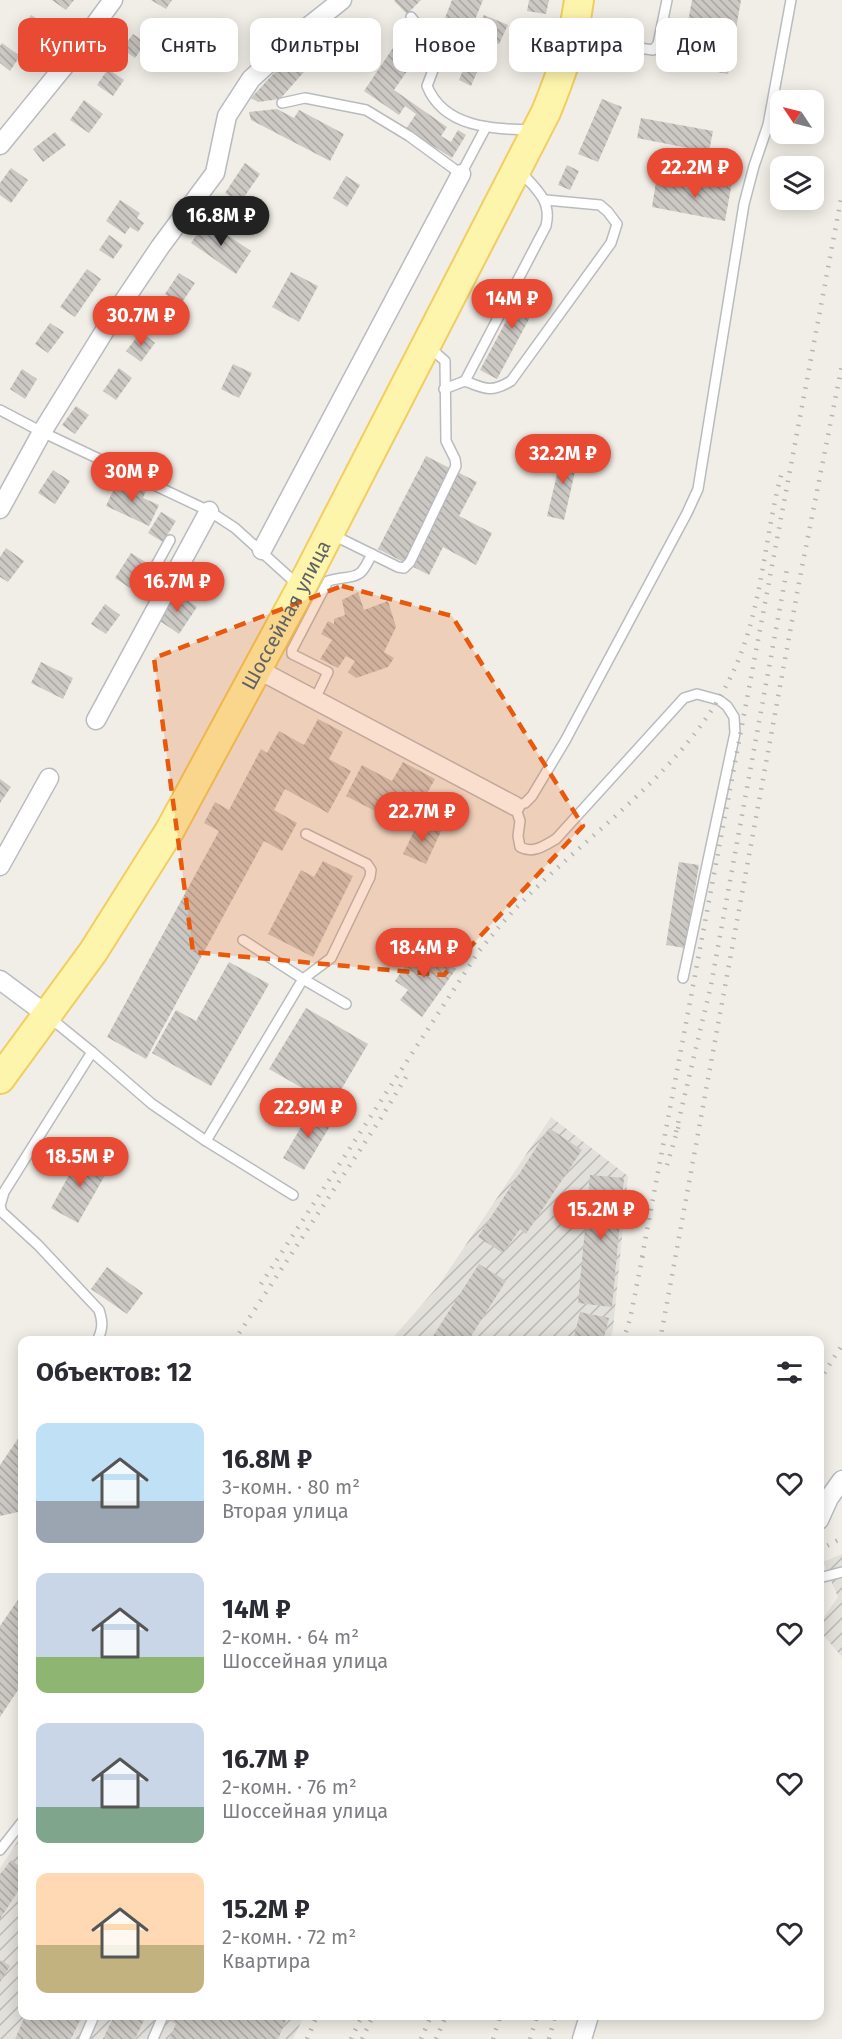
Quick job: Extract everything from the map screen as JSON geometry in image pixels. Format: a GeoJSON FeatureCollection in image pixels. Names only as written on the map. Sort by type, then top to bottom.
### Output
{"type":"FeatureCollection","features":[{"type":"Feature","properties":{"kind":"main road","name":"Шоссейная улица"},"geometry":{"type":"LineString","coordinates":[[0,1078],[93,952],[159,849],[301,588],[537,130],[564,68],[578,12]]}},
{"type":"Feature","properties":{"kind":"street"},"geometry":{"type":"LineString","coordinates":[[0,146],[113,0]]}},
{"type":"Feature","properties":{"kind":"street"},"geometry":{"type":"LineString","coordinates":[[0,509],[42,432],[121,304],[215,173],[227,116],[251,80],[309,26],[342,0]]}},
{"type":"Feature","properties":{"kind":"street"},"geometry":{"type":"LineString","coordinates":[[262,550],[461,174]]}},
{"type":"Feature","properties":{"kind":"street"},"geometry":{"type":"LineString","coordinates":[[96,720],[209,511]]}},
{"type":"Feature","properties":{"kind":"street"},"geometry":{"type":"LineString","coordinates":[[257,669],[515,806]]}},
{"type":"Feature","properties":{"kind":"street"},"geometry":{"type":"LineString","coordinates":[[0,866],[49,778]]}},
{"type":"Feature","properties":{"kind":"street"},"geometry":{"type":"LineString","coordinates":[[0,980],[47,1016]]}},
{"type":"Feature","properties":{"kind":"street"},"geometry":{"type":"LineString","coordinates":[[824,1509],[842,1480]]}},
{"type":"Feature","properties":{"kind":"street"},"geometry":{"type":"LineString","coordinates":[[582,2039],[588,2020]]}},
{"type":"Feature","properties":{"kind":"lane"},"geometry":{"type":"LineString","coordinates":[[578,12],[639,48],[653,50],[658,44],[667,0]]}},
{"type":"Feature","properties":{"kind":"lane"},"geometry":{"type":"LineString","coordinates":[[683,978],[735,733],[734,717],[727,706],[709,696],[697,694],[684,698],[556,839],[538,849],[527,851],[520,847],[518,836],[520,821],[515,806],[525,803],[532,796],[560,750],[698,489],[744,204],[768,125],[791,0]]}},
{"type":"Feature","properties":{"kind":"lane"},"geometry":{"type":"LineString","coordinates":[[411,17],[437,49],[438,57],[427,86],[431,96],[441,108],[472,125],[537,130]]}},
{"type":"Feature","properties":{"kind":"lane"},"geometry":{"type":"LineString","coordinates":[[282,103],[305,98],[366,110],[409,136],[461,174],[486,127]]}},
{"type":"Feature","properties":{"kind":"lane"},"geometry":{"type":"LineString","coordinates":[[465,381],[546,226],[548,215],[546,200],[518,169]]}},
{"type":"Feature","properties":{"kind":"lane"},"geometry":{"type":"LineString","coordinates":[[444,389],[465,381],[485,388],[498,389],[511,381],[611,243],[617,224],[600,205],[546,200]]}},
{"type":"Feature","properties":{"kind":"lane"},"geometry":{"type":"LineString","coordinates":[[329,533],[398,567],[404,568],[410,562],[456,466],[446,441],[445,361],[427,345]]}},
{"type":"Feature","properties":{"kind":"lane"},"geometry":{"type":"LineString","coordinates":[[0,410],[209,511],[262,550],[301,588]]}},
{"type":"Feature","properties":{"kind":"lane"},"geometry":{"type":"LineString","coordinates":[[166,591],[148,580],[170,540]]}},
{"type":"Feature","properties":{"kind":"lane"},"geometry":{"type":"LineString","coordinates":[[315,699],[328,672],[292,654],[292,650],[328,581],[359,575],[364,571],[372,554]]}},
{"type":"Feature","properties":{"kind":"lane"},"geometry":{"type":"LineString","coordinates":[[206,1142],[303,979],[330,958],[370,877],[372,870],[367,864],[306,834]]}},
{"type":"Feature","properties":{"kind":"lane"},"geometry":{"type":"LineString","coordinates":[[243,940],[346,1004]]}},
{"type":"Feature","properties":{"kind":"lane"},"geometry":{"type":"LineString","coordinates":[[47,1016],[152,1104],[206,1142],[294,1195]]}},
{"type":"Feature","properties":{"kind":"lane"},"geometry":{"type":"LineString","coordinates":[[92,1052],[4,1192],[0,1206],[2,1212],[38,1245],[99,1310],[103,1321],[100,1336]]}},
{"type":"Feature","properties":{"kind":"lane"},"geometry":{"type":"LineString","coordinates":[[824,1577],[842,1572]]}},
{"type":"Feature","properties":{"kind":"lane"},"geometry":{"type":"LineString","coordinates":[[0,1850],[18,1827]]}},
{"type":"Feature","properties":{"kind":"lane"},"geometry":{"type":"LineString","coordinates":[[84,2039],[92,2020]]}},
{"type":"Feature","properties":{"kind":"lane"},"geometry":{"type":"LineString","coordinates":[[153,2039],[161,2020]]}},
{"type":"Feature","properties":{"kind":"highlighted area"},"geometry":{"type":"Polygon","coordinates":[[[342,586],[452,616],[583,826],[444,975],[193,952],[154,658],[342,586]]]}},
{"type":"Feature","properties":{"kind":"shaded area"},"geometry":{"type":"Polygon","coordinates":[[[551,1117],[628,1176],[611,1336],[394,1336],[439,1285],[551,1117]]]}},
{"type":"Feature","properties":{"kind":"shaded area"},"geometry":{"type":"Polygon","coordinates":[[[842,1554],[842,1657],[824,1636],[824,1617],[838,1597],[824,1562],[842,1554]]]}},
{"type":"Feature","properties":{"kind":"shaded area"},"geometry":{"type":"Polygon","coordinates":[[[18,1841],[18,2020],[302,2020],[293,2039],[0,2039],[0,1868],[18,1841]]]}},
{"type":"Feature","properties":{"kind":"building"},"geometry":{"type":"Polygon","coordinates":[[[52,0],[74,0],[66,10],[52,0]]]}},
{"type":"Feature","properties":{"kind":"building"},"geometry":{"type":"Polygon","coordinates":[[[151,0],[172,0],[166,9],[151,0]]]}},
{"type":"Feature","properties":{"kind":"building"},"geometry":{"type":"Polygon","coordinates":[[[395,0],[421,0],[407,14],[395,0]]]}},
{"type":"Feature","properties":{"kind":"building"},"geometry":{"type":"Polygon","coordinates":[[[452,0],[483,0],[476,18],[445,18],[452,0]]]}},
{"type":"Feature","properties":{"kind":"building"},"geometry":{"type":"Polygon","coordinates":[[[529,0],[549,0],[546,14],[527,11],[529,0]]]}},
{"type":"Feature","properties":{"kind":"building"},"geometry":{"type":"Polygon","coordinates":[[[692,0],[741,0],[737,23],[737,18],[689,18],[692,0]]]}},
{"type":"Feature","properties":{"kind":"building"},"geometry":{"type":"Polygon","coordinates":[[[497,20],[508,25],[499,44],[497,43],[497,20]]]}},
{"type":"Feature","properties":{"kind":"building"},"geometry":{"type":"Polygon","coordinates":[[[133,34],[140,39],[140,51],[135,58],[128,53],[128,41],[133,34]]]}},
{"type":"Feature","properties":{"kind":"building"},"geometry":{"type":"Polygon","coordinates":[[[2,43],[18,55],[18,59],[10,71],[0,63],[2,43]]]}},
{"type":"Feature","properties":{"kind":"building"},"geometry":{"type":"Polygon","coordinates":[[[393,48],[393,72],[407,72],[394,90],[447,127],[441,136],[451,142],[458,130],[466,135],[452,158],[406,129],[416,114],[405,106],[399,115],[364,91],[377,72],[381,72],[381,66],[393,48]]]}},
{"type":"Feature","properties":{"kind":"building"},"geometry":{"type":"Polygon","coordinates":[[[106,72],[112,72],[124,80],[113,96],[97,85],[106,72]]]}},
{"type":"Feature","properties":{"kind":"building"},"geometry":{"type":"Polygon","coordinates":[[[275,72],[304,72],[280,99],[258,102],[251,98],[275,72]]]}},
{"type":"Feature","properties":{"kind":"building"},"geometry":{"type":"Polygon","coordinates":[[[462,72],[477,72],[471,86],[459,80],[462,72]]]}},
{"type":"Feature","properties":{"kind":"building"},"geometry":{"type":"Polygon","coordinates":[[[602,99],[622,107],[598,162],[578,154],[602,99]]]}},
{"type":"Feature","properties":{"kind":"building"},"geometry":{"type":"Polygon","coordinates":[[[84,100],[103,114],[89,133],[70,120],[84,100]]]}},
{"type":"Feature","properties":{"kind":"building"},"geometry":{"type":"Polygon","coordinates":[[[277,109],[294,118],[299,110],[344,134],[330,161],[251,120],[249,112],[277,109]]]}},
{"type":"Feature","properties":{"kind":"building"},"geometry":{"type":"Polygon","coordinates":[[[641,118],[713,131],[709,152],[637,138],[641,118]]]}},
{"type":"Feature","properties":{"kind":"building"},"geometry":{"type":"Polygon","coordinates":[[[55,132],[66,145],[43,162],[33,149],[55,132]]]}},
{"type":"Feature","properties":{"kind":"building"},"geometry":{"type":"Polygon","coordinates":[[[245,163],[260,174],[240,203],[225,193],[245,163]]]}},
{"type":"Feature","properties":{"kind":"building"},"geometry":{"type":"Polygon","coordinates":[[[567,165],[579,171],[570,190],[558,185],[567,165]]]}},
{"type":"Feature","properties":{"kind":"building"},"geometry":{"type":"Polygon","coordinates":[[[11,168],[28,180],[11,203],[0,195],[0,183],[11,168]]]}},
{"type":"Feature","properties":{"kind":"building"},"geometry":{"type":"Polygon","coordinates":[[[346,176],[360,185],[347,207],[333,198],[346,176]]]}},
{"type":"Feature","properties":{"kind":"building"},"geometry":{"type":"Polygon","coordinates":[[[703,176],[732,182],[725,221],[652,207],[656,182],[700,190],[703,176]]]}},
{"type":"Feature","properties":{"kind":"building"},"geometry":{"type":"Polygon","coordinates":[[[120,200],[140,213],[137,218],[144,223],[138,232],[130,227],[125,234],[106,221],[120,200]]]}},
{"type":"Feature","properties":{"kind":"building"},"geometry":{"type":"Polygon","coordinates":[[[206,221],[251,251],[236,274],[191,243],[206,221]]]}},
{"type":"Feature","properties":{"kind":"building"},"geometry":{"type":"Polygon","coordinates":[[[109,235],[123,245],[113,259],[99,250],[109,235]]]}},
{"type":"Feature","properties":{"kind":"building"},"geometry":{"type":"Polygon","coordinates":[[[87,269],[101,279],[75,317],[60,307],[87,269]]]}},
{"type":"Feature","properties":{"kind":"building"},"geometry":{"type":"Polygon","coordinates":[[[291,272],[318,286],[299,322],[272,307],[291,272]]]}},
{"type":"Feature","properties":{"kind":"building"},"geometry":{"type":"Polygon","coordinates":[[[179,273],[195,283],[181,304],[165,294],[179,273]]]}},
{"type":"Feature","properties":{"kind":"building"},"geometry":{"type":"Polygon","coordinates":[[[528,280],[545,289],[497,379],[480,370],[528,280]]]}},
{"type":"Feature","properties":{"kind":"building"},"geometry":{"type":"Polygon","coordinates":[[[50,323],[64,332],[48,353],[35,344],[50,323]]]}},
{"type":"Feature","properties":{"kind":"building"},"geometry":{"type":"Polygon","coordinates":[[[141,332],[155,343],[141,362],[126,351],[141,332]]]}},
{"type":"Feature","properties":{"kind":"building"},"geometry":{"type":"Polygon","coordinates":[[[233,364],[252,373],[239,398],[221,389],[233,364]]]}},
{"type":"Feature","properties":{"kind":"building"},"geometry":{"type":"Polygon","coordinates":[[[119,368],[132,378],[116,400],[103,391],[119,368]]]}},
{"type":"Feature","properties":{"kind":"building"},"geometry":{"type":"Polygon","coordinates":[[[22,369],[37,379],[25,399],[10,389],[22,369]]]}},
{"type":"Feature","properties":{"kind":"building"},"geometry":{"type":"Polygon","coordinates":[[[76,406],[89,415],[75,434],[62,425],[76,406]]]}},
{"type":"Feature","properties":{"kind":"building"},"geometry":{"type":"Polygon","coordinates":[[[563,450],[579,454],[564,520],[547,516],[563,450]]]}},
{"type":"Feature","properties":{"kind":"building"},"geometry":{"type":"Polygon","coordinates":[[[426,456],[477,482],[459,516],[492,533],[476,565],[443,547],[429,575],[378,549],[426,456]]]}},
{"type":"Feature","properties":{"kind":"building"},"geometry":{"type":"Polygon","coordinates":[[[53,470],[70,481],[55,504],[38,493],[53,470]]]}},
{"type":"Feature","properties":{"kind":"building"},"geometry":{"type":"Polygon","coordinates":[[[119,478],[146,491],[143,498],[159,505],[149,526],[106,506],[119,478]]]}},
{"type":"Feature","properties":{"kind":"building"},"geometry":{"type":"Polygon","coordinates":[[[161,512],[176,521],[163,542],[148,533],[161,512]]]}},
{"type":"Feature","properties":{"kind":"building"},"geometry":{"type":"Polygon","coordinates":[[[6,548],[24,561],[8,582],[0,577],[0,557],[6,548]]]}},
{"type":"Feature","properties":{"kind":"building"},"geometry":{"type":"Polygon","coordinates":[[[131,553],[147,563],[130,588],[115,578],[131,553]]]}},
{"type":"Feature","properties":{"kind":"building"},"geometry":{"type":"Polygon","coordinates":[[[176,592],[197,607],[179,634],[157,619],[176,592]]]}},
{"type":"Feature","properties":{"kind":"building"},"geometry":{"type":"Polygon","coordinates":[[[358,592],[364,610],[388,601],[396,627],[384,652],[394,658],[388,667],[356,678],[348,672],[355,661],[346,656],[338,668],[320,659],[332,640],[321,634],[328,621],[334,624],[334,619],[345,615],[342,600],[358,592]]]}},
{"type":"Feature","properties":{"kind":"building"},"geometry":{"type":"Polygon","coordinates":[[[105,604],[120,615],[106,634],[91,624],[105,604]]]}},
{"type":"Feature","properties":{"kind":"building"},"geometry":{"type":"Polygon","coordinates":[[[41,662],[73,678],[63,699],[31,683],[41,662]]]}},
{"type":"Feature","properties":{"kind":"building"},"geometry":{"type":"Polygon","coordinates":[[[318,719],[343,732],[329,759],[351,771],[328,813],[285,789],[274,810],[297,823],[282,851],[264,841],[146,1059],[107,1037],[219,831],[204,823],[215,802],[229,810],[261,749],[267,753],[279,731],[304,745],[318,719]]]}},
{"type":"Feature","properties":{"kind":"building"},"geometry":{"type":"Polygon","coordinates":[[[403,762],[435,779],[408,828],[346,796],[362,765],[392,781],[403,762]]]}},
{"type":"Feature","properties":{"kind":"building"},"geometry":{"type":"Polygon","coordinates":[[[0,779],[11,787],[0,803],[0,779]]]}},
{"type":"Feature","properties":{"kind":"building"},"geometry":{"type":"Polygon","coordinates":[[[419,821],[441,831],[426,864],[403,854],[419,821]]]}},
{"type":"Feature","properties":{"kind":"building"},"geometry":{"type":"Polygon","coordinates":[[[323,861],[353,876],[313,957],[268,934],[301,870],[314,877],[323,861]]]}},
{"type":"Feature","properties":{"kind":"building"},"geometry":{"type":"Polygon","coordinates":[[[679,862],[699,865],[685,948],[666,945],[679,862]]]}},
{"type":"Feature","properties":{"kind":"building"},"geometry":{"type":"Polygon","coordinates":[[[420,944],[456,969],[422,1017],[400,1000],[408,990],[395,981],[420,944]]]}},
{"type":"Feature","properties":{"kind":"building"},"geometry":{"type":"Polygon","coordinates":[[[229,962],[269,984],[211,1086],[152,1053],[176,1010],[196,1021],[229,962]]]}},
{"type":"Feature","properties":{"kind":"building"},"geometry":{"type":"Polygon","coordinates":[[[306,1008],[368,1044],[332,1105],[269,1069],[306,1008]]]}},
{"type":"Feature","properties":{"kind":"building"},"geometry":{"type":"Polygon","coordinates":[[[312,1108],[333,1121],[304,1170],[283,1158],[312,1108]]]}},
{"type":"Feature","properties":{"kind":"building"},"geometry":{"type":"Polygon","coordinates":[[[549,1128],[582,1150],[526,1234],[520,1229],[503,1253],[478,1237],[549,1128]]]}},
{"type":"Feature","properties":{"kind":"building"},"geometry":{"type":"Polygon","coordinates":[[[81,1153],[109,1168],[78,1223],[51,1208],[81,1153]]]}},
{"type":"Feature","properties":{"kind":"building"},"geometry":{"type":"Polygon","coordinates":[[[590,1175],[624,1178],[612,1307],[578,1303],[590,1175]]]}},
{"type":"Feature","properties":{"kind":"building"},"geometry":{"type":"Polygon","coordinates":[[[479,1264],[506,1281],[471,1336],[433,1336],[479,1264]]]}},
{"type":"Feature","properties":{"kind":"building"},"geometry":{"type":"Polygon","coordinates":[[[107,1267],[143,1293],[127,1314],[91,1289],[107,1267]]]}},
{"type":"Feature","properties":{"kind":"building"},"geometry":{"type":"Polygon","coordinates":[[[580,1312],[609,1318],[604,1336],[574,1336],[580,1312]]]}},
{"type":"Feature","properties":{"kind":"building"},"geometry":{"type":"Polygon","coordinates":[[[18,1439],[18,1512],[0,1516],[0,1465],[18,1439]]]}},
{"type":"Feature","properties":{"kind":"building"},"geometry":{"type":"Polygon","coordinates":[[[18,1600],[18,1690],[0,1717],[0,1626],[18,1600]]]}},
{"type":"Feature","properties":{"kind":"building"},"geometry":{"type":"Polygon","coordinates":[[[11,1860],[18,1865],[18,1891],[0,1919],[0,1875],[11,1860]]]}},
{"type":"Feature","properties":{"kind":"building"},"geometry":{"type":"Polygon","coordinates":[[[1,1960],[10,1966],[0,1982],[0,1962],[1,1960]]]}},
{"type":"Feature","properties":{"kind":"building"},"geometry":{"type":"Polygon","coordinates":[[[23,2020],[80,2020],[71,2039],[15,2039],[23,2020]]]}},
{"type":"Feature","properties":{"kind":"building"},"geometry":{"type":"Polygon","coordinates":[[[112,2020],[144,2020],[135,2039],[103,2039],[112,2020]]]}},
{"type":"Feature","properties":{"kind":"building"},"geometry":{"type":"Polygon","coordinates":[[[168,2020],[286,2020],[278,2039],[169,2039],[176,2024],[168,2020]]]}},
{"type":"Feature","properties":{"kind":"railway"},"geometry":{"type":"LineString","coordinates":[[642,1257],[841,199]]}},
{"type":"Feature","properties":{"kind":"railway"},"geometry":{"type":"LineString","coordinates":[[661,1336],[801,572],[842,365]]}},
{"type":"Feature","properties":{"kind":"railway"},"geometry":{"type":"LineString","coordinates":[[261,1284],[479,951],[521,903],[666,767],[715,705],[734,670],[751,622],[782,472]]}},
{"type":"Feature","properties":{"kind":"railway"},"geometry":{"type":"LineString","coordinates":[[676,1132],[711,985],[787,569]]}},
{"type":"Feature","properties":{"kind":"railway"},"geometry":{"type":"LineString","coordinates":[[237,1336],[406,1077]]}},
{"type":"Feature","properties":{"kind":"railway"},"geometry":{"type":"LineString","coordinates":[[667,1165],[679,1125]]}},
{"type":"Feature","properties":{"kind":"railway"},"geometry":{"type":"LineString","coordinates":[[625,1336],[644,1249]]}},
{"type":"Feature","properties":{"kind":"railway"},"geometry":{"type":"LineString","coordinates":[[824,1373],[842,1345]]}},
{"type":"Feature","properties":{"kind":"railway"},"geometry":{"type":"LineString","coordinates":[[824,1547],[842,1538]]}},
{"type":"Feature","properties":{"kind":"railway"},"geometry":{"type":"LineString","coordinates":[[307,2039],[315,2020]]}},
{"type":"Feature","properties":{"kind":"railway"},"geometry":{"type":"LineString","coordinates":[[351,2039],[360,2020]]}},
{"type":"Feature","properties":{"kind":"railway"},"geometry":{"type":"LineString","coordinates":[[362,2039],[371,2020]]}},
{"type":"Feature","properties":{"kind":"railway"},"geometry":{"type":"LineString","coordinates":[[421,2039],[429,2020]]}},
{"type":"Feature","properties":{"kind":"railway"},"geometry":{"type":"LineString","coordinates":[[436,2039],[444,2020]]}},
{"type":"Feature","properties":{"kind":"railway"},"geometry":{"type":"LineString","coordinates":[[493,2039],[499,2020]]}},
{"type":"Feature","properties":{"kind":"railway"},"geometry":{"type":"LineString","coordinates":[[530,2039],[536,2020]]}},
{"type":"Feature","properties":{"kind":"railway"},"geometry":{"type":"LineString","coordinates":[[549,2039],[554,2020]]}}]}
